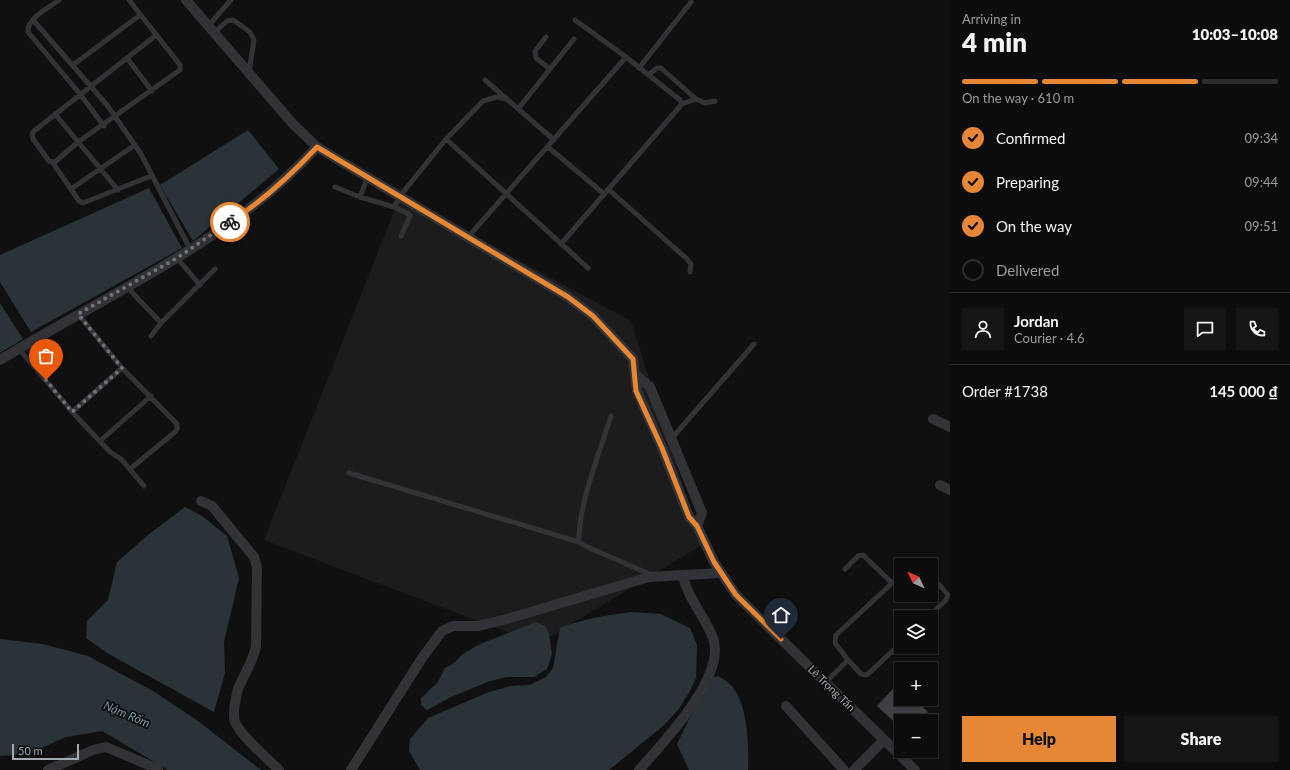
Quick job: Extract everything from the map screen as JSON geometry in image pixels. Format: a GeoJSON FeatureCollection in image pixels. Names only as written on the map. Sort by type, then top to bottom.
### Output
{"type":"FeatureCollection","features":[{"type":"Feature","properties":{"kind":"street","name":"Lê Trọng Tấn"},"geometry":{"type":"LineString","coordinates":[[186,0],[293,124],[317,147],[368,176],[568,297],[593,316],[633,359],[636,375],[636,391],[662,448],[689,517],[697,526],[721,573],[736,595],[915,770]]}},
{"type":"Feature","properties":{"kind":"street"},"geometry":{"type":"LineString","coordinates":[[0,360],[177,258],[250,209],[297,169],[317,147]]}},
{"type":"Feature","properties":{"kind":"street"},"geometry":{"type":"LineString","coordinates":[[636,375],[650,386],[672,438],[702,513],[697,526]]}},
{"type":"Feature","properties":{"kind":"street"},"geometry":{"type":"LineString","coordinates":[[933,419],[950,427]]}},
{"type":"Feature","properties":{"kind":"street"},"geometry":{"type":"LineString","coordinates":[[940,485],[950,490]]}},
{"type":"Feature","properties":{"kind":"street"},"geometry":{"type":"LineString","coordinates":[[201,501],[212,506],[254,557],[257,567],[256,646],[254,658],[238,689],[234,715],[235,723],[241,731],[279,770]]}},
{"type":"Feature","properties":{"kind":"street"},"geometry":{"type":"LineString","coordinates":[[351,770],[418,664],[442,631],[453,626],[479,626],[507,619],[656,576],[721,573]]}},
{"type":"Feature","properties":{"kind":"street"},"geometry":{"type":"LineString","coordinates":[[639,770],[696,700],[713,661],[714,640],[704,617],[685,586],[683,575]]}},
{"type":"Feature","properties":{"kind":"street"},"geometry":{"type":"LineString","coordinates":[[786,706],[844,770]]}},
{"type":"Feature","properties":{"kind":"street"},"geometry":{"type":"LineString","coordinates":[[854,770],[884,740]]}},
{"type":"Feature","properties":{"kind":"street"},"geometry":{"type":"LineString","coordinates":[[48,770],[94,750],[106,747],[158,769]]}},
{"type":"Feature","properties":{"kind":"lane"},"geometry":{"type":"LineString","coordinates":[[59,0],[28,25],[28,32],[80,94],[104,126]]}},
{"type":"Feature","properties":{"kind":"lane"},"geometry":{"type":"LineString","coordinates":[[53,163],[78,142],[104,126],[178,73],[180,68],[129,0]]}},
{"type":"Feature","properties":{"kind":"lane"},"geometry":{"type":"LineString","coordinates":[[211,29],[231,0]]}},
{"type":"Feature","properties":{"kind":"lane"},"geometry":{"type":"LineString","coordinates":[[639,68],[690,2]]}},
{"type":"Feature","properties":{"kind":"lane"},"geometry":{"type":"LineString","coordinates":[[73,65],[140,15]]}},
{"type":"Feature","properties":{"kind":"lane"},"geometry":{"type":"LineString","coordinates":[[33,20],[116,117],[135,145],[190,249]]}},
{"type":"Feature","properties":{"kind":"lane"},"geometry":{"type":"LineString","coordinates":[[211,29],[227,21],[233,20],[250,32],[254,42],[249,74]]}},
{"type":"Feature","properties":{"kind":"lane"},"geometry":{"type":"LineString","coordinates":[[575,20],[626,57],[680,100],[682,104]]}},
{"type":"Feature","properties":{"kind":"lane"},"geometry":{"type":"LineString","coordinates":[[151,176],[85,203],[79,200],[53,163],[48,161],[32,136],[34,131],[155,36]]}},
{"type":"Feature","properties":{"kind":"lane"},"geometry":{"type":"LineString","coordinates":[[546,37],[535,51],[536,58],[550,69]]}},
{"type":"Feature","properties":{"kind":"lane"},"geometry":{"type":"LineString","coordinates":[[518,109],[574,39]]}},
{"type":"Feature","properties":{"kind":"lane"},"geometry":{"type":"LineString","coordinates":[[468,236],[507,194],[626,57]]}},
{"type":"Feature","properties":{"kind":"lane"},"geometry":{"type":"LineString","coordinates":[[126,58],[152,91]]}},
{"type":"Feature","properties":{"kind":"lane"},"geometry":{"type":"LineString","coordinates":[[648,75],[657,68],[661,68],[696,99],[705,103],[715,101]]}},
{"type":"Feature","properties":{"kind":"lane"},"geometry":{"type":"LineString","coordinates":[[485,80],[554,140]]}},
{"type":"Feature","properties":{"kind":"lane"},"geometry":{"type":"LineString","coordinates":[[394,207],[400,196],[446,139],[483,101],[497,97],[507,99]]}},
{"type":"Feature","properties":{"kind":"lane"},"geometry":{"type":"LineString","coordinates":[[561,244],[682,104],[696,99]]}},
{"type":"Feature","properties":{"kind":"lane"},"geometry":{"type":"LineString","coordinates":[[55,114],[118,190]]}},
{"type":"Feature","properties":{"kind":"lane"},"geometry":{"type":"LineString","coordinates":[[446,139],[588,268]]}},
{"type":"Feature","properties":{"kind":"lane"},"geometry":{"type":"LineString","coordinates":[[71,189],[135,145]]}},
{"type":"Feature","properties":{"kind":"lane"},"geometry":{"type":"LineString","coordinates":[[548,147],[606,191],[687,260],[691,264],[690,272]]}},
{"type":"Feature","properties":{"kind":"lane"},"geometry":{"type":"LineString","coordinates":[[360,197],[368,176]]}},
{"type":"Feature","properties":{"kind":"lane"},"geometry":{"type":"LineString","coordinates":[[335,187],[360,197],[394,207],[409,214],[410,216],[401,236]]}},
{"type":"Feature","properties":{"kind":"lane"},"geometry":{"type":"LineString","coordinates":[[177,258],[200,285]]}},
{"type":"Feature","properties":{"kind":"lane"},"geometry":{"type":"LineString","coordinates":[[151,336],[215,269]]}},
{"type":"Feature","properties":{"kind":"lane"},"geometry":{"type":"LineString","coordinates":[[126,287],[162,323]]}},
{"type":"Feature","properties":{"kind":"lane"},"geometry":{"type":"LineString","coordinates":[[78,314],[122,368],[176,422],[177,429],[130,469]]}},
{"type":"Feature","properties":{"kind":"lane"},"geometry":{"type":"LineString","coordinates":[[672,438],[754,344]]}},
{"type":"Feature","properties":{"kind":"lane"},"geometry":{"type":"LineString","coordinates":[[19,349],[72,412],[110,452],[122,458],[144,486]]}},
{"type":"Feature","properties":{"kind":"lane"},"geometry":{"type":"LineString","coordinates":[[72,412],[122,368]]}},
{"type":"Feature","properties":{"kind":"lane"},"geometry":{"type":"LineString","coordinates":[[100,441],[151,396]]}},
{"type":"Feature","properties":{"kind":"lane"},"geometry":{"type":"LineString","coordinates":[[579,542],[579,532],[586,495],[611,416]]}},
{"type":"Feature","properties":{"kind":"lane"},"geometry":{"type":"LineString","coordinates":[[349,473],[579,542],[585,546],[656,576]]}},
{"type":"Feature","properties":{"kind":"lane"},"geometry":{"type":"LineString","coordinates":[[845,569],[858,556],[863,554],[892,583],[836,635],[835,643],[848,660],[862,674],[867,675],[894,650]]}},
{"type":"Feature","properties":{"kind":"lane"},"geometry":{"type":"LineString","coordinates":[[935,610],[948,596],[938,584]]}},
{"type":"Feature","properties":{"kind":"lane"},"geometry":{"type":"LineString","coordinates":[[826,682],[848,660]]}},
{"type":"Feature","properties":{"kind":"shaded area"},"geometry":{"type":"Polygon","coordinates":[[[400,196],[631,321],[702,545],[538,644],[264,540],[400,196]]]}},
{"type":"Feature","properties":{"kind":"water"},"geometry":{"type":"Polygon","coordinates":[[[248,130],[279,169],[193,241],[160,185],[248,130]]]}},
{"type":"Feature","properties":{"kind":"water"},"geometry":{"type":"Polygon","coordinates":[[[149,188],[182,248],[31,332],[0,282],[0,255],[149,188]]]}},
{"type":"Feature","properties":{"kind":"water"},"geometry":{"type":"Polygon","coordinates":[[[0,303],[23,339],[0,353],[0,303]]]}},
{"type":"Feature","properties":{"kind":"water"},"geometry":{"type":"Polygon","coordinates":[[[185,507],[202,516],[227,536],[239,578],[224,642],[225,673],[214,712],[107,653],[86,638],[87,621],[108,600],[117,562],[148,535],[185,507]]]}},
{"type":"Feature","properties":{"kind":"water"},"geometry":{"type":"Polygon","coordinates":[[[632,612],[661,614],[690,628],[697,645],[696,678],[679,709],[663,726],[609,770],[420,770],[409,751],[410,739],[428,718],[489,692],[511,686],[530,685],[546,677],[553,668],[560,628],[577,622],[613,614],[632,612]]]}},
{"type":"Feature","properties":{"kind":"water"},"geometry":{"type":"Polygon","coordinates":[[[536,622],[545,626],[549,634],[552,654],[547,669],[534,677],[507,677],[490,681],[451,697],[427,710],[421,705],[421,698],[438,682],[445,668],[454,663],[463,654],[480,644],[536,622]]]}},
{"type":"Feature","properties":{"kind":"water","name":"Nậm Rốm"},"geometry":{"type":"Polygon","coordinates":[[[0,639],[43,644],[88,656],[153,691],[198,721],[261,770],[168,770],[102,731],[66,737],[28,754],[0,756],[0,639]]]}},
{"type":"Feature","properties":{"kind":"water"},"geometry":{"type":"Polygon","coordinates":[[[718,676],[729,683],[735,691],[744,712],[748,748],[748,770],[689,770],[677,744],[707,682],[711,678],[718,676]]]}},
{"type":"Feature","properties":{"kind":"building"},"geometry":{"type":"Polygon","coordinates":[[[894,688],[894,706],[922,706],[928,712],[926,714],[894,714],[894,722],[877,706],[894,688]]]}},
{"type":"Feature","properties":{"kind":"way so far"},"geometry":{"type":"LineString","coordinates":[[46,380],[72,412],[122,368],[78,314],[177,258],[230,222]]}},
{"type":"Feature","properties":{"kind":"route"},"geometry":{"type":"LineString","coordinates":[[230,222],[250,209],[297,169],[317,147],[568,297],[593,316],[633,359],[636,375],[636,391],[662,448],[689,517],[697,526],[714,562],[736,595],[781,639]]}}]}
